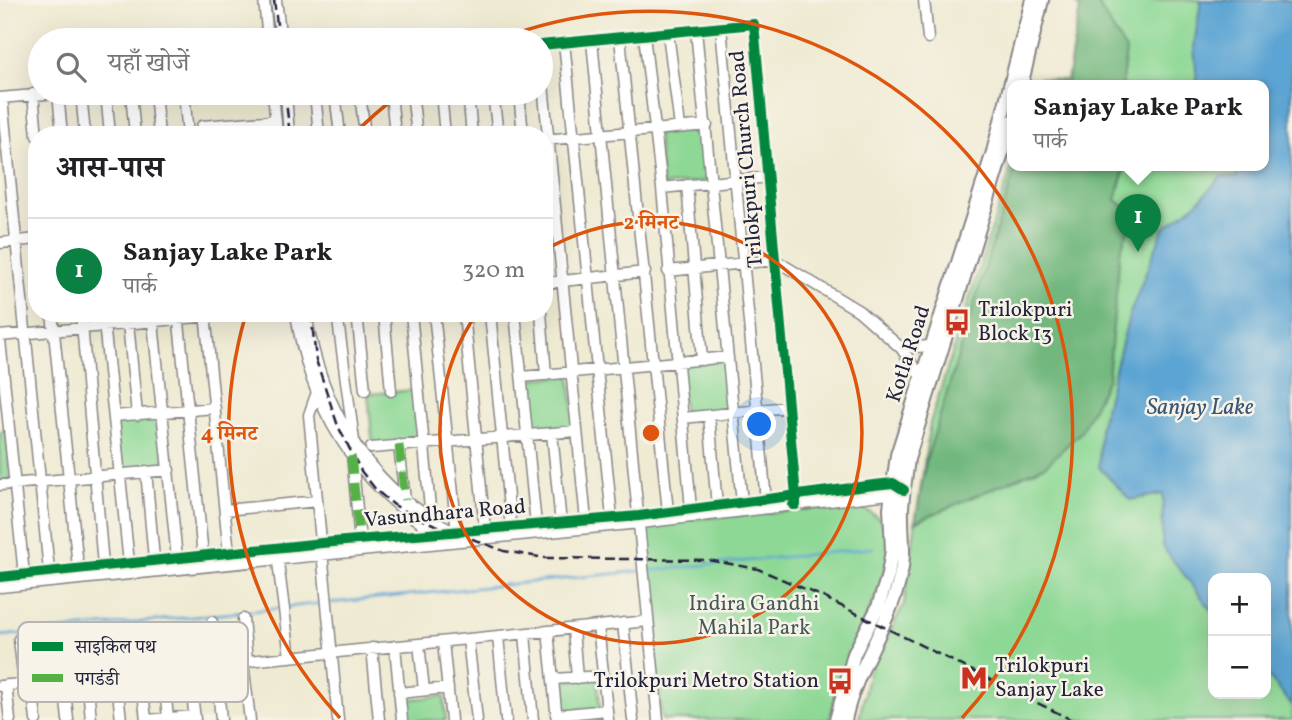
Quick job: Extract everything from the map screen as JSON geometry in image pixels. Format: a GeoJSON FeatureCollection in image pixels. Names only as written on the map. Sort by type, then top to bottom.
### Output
{"type":"FeatureCollection","features":[{"type":"Feature","properties":{"kind":"main road","name":"Kotla Road"},"geometry":{"type":"LineString","coordinates":[[1011,80],[1032,0]]}},
{"type":"Feature","properties":{"kind":"main road"},"geometry":{"type":"LineString","coordinates":[[1022,80],[1042,0]]}},
{"type":"Feature","properties":{"kind":"main road","name":"Kotla Road"},"geometry":{"type":"LineString","coordinates":[[836,720],[854,654],[878,607],[888,575],[897,490],[897,455],[993,152],[1007,97]]}},
{"type":"Feature","properties":{"kind":"main road","name":"Kotla Road"},"geometry":{"type":"LineString","coordinates":[[845,720],[852,693],[889,612],[901,577],[904,551],[897,490],[1007,137]]}},
{"type":"Feature","properties":{"kind":"street"},"geometry":{"type":"LineString","coordinates":[[264,0],[267,28]]}},
{"type":"Feature","properties":{"kind":"street"},"geometry":{"type":"LineString","coordinates":[[276,0],[280,28]]}},
{"type":"Feature","properties":{"kind":"street"},"geometry":{"type":"LineString","coordinates":[[924,0],[929,38]]}},
{"type":"Feature","properties":{"kind":"street","name":"Trilokpuri Church Road"},"geometry":{"type":"LineString","coordinates":[[553,43],[754,24],[796,500]]}},
{"type":"Feature","properties":{"kind":"street"},"geometry":{"type":"LineString","coordinates":[[721,27],[766,501]]}},
{"type":"Feature","properties":{"kind":"street"},"geometry":{"type":"LineString","coordinates":[[696,30],[742,503]]}},
{"type":"Feature","properties":{"kind":"street"},"geometry":{"type":"LineString","coordinates":[[668,33],[680,127]]}},
{"type":"Feature","properties":{"kind":"street"},"geometry":{"type":"LineString","coordinates":[[643,35],[662,188],[691,509]]}},
{"type":"Feature","properties":{"kind":"street"},"geometry":{"type":"LineString","coordinates":[[620,37],[668,512]]}},
{"type":"Feature","properties":{"kind":"street"},"geometry":{"type":"LineString","coordinates":[[592,41],[658,720]]}},
{"type":"Feature","properties":{"kind":"street"},"geometry":{"type":"LineString","coordinates":[[564,42],[612,518]]}},
{"type":"Feature","properties":{"kind":"street"},"geometry":{"type":"LineString","coordinates":[[28,95],[1,98],[49,571]]}},
{"type":"Feature","properties":{"kind":"street"},"geometry":{"type":"LineString","coordinates":[[34,105],[36,126]]}},
{"type":"Feature","properties":{"kind":"street"},"geometry":{"type":"LineString","coordinates":[[58,105],[61,126]]}},
{"type":"Feature","properties":{"kind":"street"},"geometry":{"type":"LineString","coordinates":[[82,105],[84,126]]}},
{"type":"Feature","properties":{"kind":"street"},"geometry":{"type":"LineString","coordinates":[[107,105],[109,126]]}},
{"type":"Feature","properties":{"kind":"street"},"geometry":{"type":"LineString","coordinates":[[132,105],[134,126]]}},
{"type":"Feature","properties":{"kind":"street"},"geometry":{"type":"LineString","coordinates":[[156,105],[158,126]]}},
{"type":"Feature","properties":{"kind":"street"},"geometry":{"type":"LineString","coordinates":[[185,105],[187,126]]}},
{"type":"Feature","properties":{"kind":"street"},"geometry":{"type":"LineString","coordinates":[[274,105],[276,126]]}},
{"type":"Feature","properties":{"kind":"street"},"geometry":{"type":"LineString","coordinates":[[287,105],[288,126]]}},
{"type":"Feature","properties":{"kind":"street"},"geometry":{"type":"LineString","coordinates":[[316,105],[318,126]]}},
{"type":"Feature","properties":{"kind":"street"},"geometry":{"type":"LineString","coordinates":[[336,105],[339,126]]}},
{"type":"Feature","properties":{"kind":"street"},"geometry":{"type":"LineString","coordinates":[[361,105],[364,126]]}},
{"type":"Feature","properties":{"kind":"street"},"geometry":{"type":"LineString","coordinates":[[392,105],[394,126]]}},
{"type":"Feature","properties":{"kind":"street"},"geometry":{"type":"LineString","coordinates":[[413,105],[416,126]]}},
{"type":"Feature","properties":{"kind":"street"},"geometry":{"type":"LineString","coordinates":[[442,105],[444,126]]}},
{"type":"Feature","properties":{"kind":"street"},"geometry":{"type":"LineString","coordinates":[[469,105],[471,126]]}},
{"type":"Feature","properties":{"kind":"street"},"geometry":{"type":"LineString","coordinates":[[494,105],[497,126]]}},
{"type":"Feature","properties":{"kind":"street"},"geometry":{"type":"LineString","coordinates":[[520,105],[522,126]]}},
{"type":"Feature","properties":{"kind":"street"},"geometry":{"type":"LineString","coordinates":[[544,105],[545,126]]}},
{"type":"Feature","properties":{"kind":"street"},"geometry":{"type":"LineString","coordinates":[[202,126],[276,120]]}},
{"type":"Feature","properties":{"kind":"street"},"geometry":{"type":"LineString","coordinates":[[553,139],[707,125]]}},
{"type":"Feature","properties":{"kind":"street"},"geometry":{"type":"LineString","coordinates":[[662,188],[768,177]]}},
{"type":"Feature","properties":{"kind":"street"},"geometry":{"type":"LineString","coordinates":[[687,186],[702,360]]}},
{"type":"Feature","properties":{"kind":"street"},"geometry":{"type":"LineString","coordinates":[[553,217],[586,521]]}},
{"type":"Feature","properties":{"kind":"street"},"geometry":{"type":"LineString","coordinates":[[0,243],[28,240]]}},
{"type":"Feature","properties":{"kind":"street"},"geometry":{"type":"LineString","coordinates":[[668,271],[775,260],[859,311],[901,348],[921,377]]}},
{"type":"Feature","properties":{"kind":"street"},"geometry":{"type":"LineString","coordinates":[[553,282],[645,272]]}},
{"type":"Feature","properties":{"kind":"street"},"geometry":{"type":"LineString","coordinates":[[53,322],[78,567]]}},
{"type":"Feature","properties":{"kind":"street"},"geometry":{"type":"LineString","coordinates":[[81,322],[103,565]]}},
{"type":"Feature","properties":{"kind":"street"},"geometry":{"type":"LineString","coordinates":[[104,322],[129,563]]}},
{"type":"Feature","properties":{"kind":"street"},"geometry":{"type":"LineString","coordinates":[[23,575],[14,484],[4,430],[0,338],[114,322]]}},
{"type":"Feature","properties":{"kind":"street"},"geometry":{"type":"LineString","coordinates":[[127,322],[137,415]]}},
{"type":"Feature","properties":{"kind":"street"},"geometry":{"type":"LineString","coordinates":[[153,322],[177,558]]}},
{"type":"Feature","properties":{"kind":"street"},"geometry":{"type":"LineString","coordinates":[[179,322],[203,555]]}},
{"type":"Feature","properties":{"kind":"street"},"geometry":{"type":"LineString","coordinates":[[206,322],[229,554]]}},
{"type":"Feature","properties":{"kind":"street"},"geometry":{"type":"LineString","coordinates":[[297,322],[304,362],[351,456],[385,495],[436,529]]}},
{"type":"Feature","properties":{"kind":"street"},"geometry":{"type":"LineString","coordinates":[[308,322],[320,391],[355,445],[386,483],[436,529]]}},
{"type":"Feature","properties":{"kind":"street"},"geometry":{"type":"LineString","coordinates":[[338,322],[355,445],[351,456],[360,542]]}},
{"type":"Feature","properties":{"kind":"street"},"geometry":{"type":"LineString","coordinates":[[358,322],[365,390]]}},
{"type":"Feature","properties":{"kind":"street"},"geometry":{"type":"LineString","coordinates":[[385,322],[391,391]]}},
{"type":"Feature","properties":{"kind":"street"},"geometry":{"type":"LineString","coordinates":[[412,322],[436,529]]}},
{"type":"Feature","properties":{"kind":"street"},"geometry":{"type":"LineString","coordinates":[[435,322],[457,532]]}},
{"type":"Feature","properties":{"kind":"street"},"geometry":{"type":"LineString","coordinates":[[465,322],[485,530]]}},
{"type":"Feature","properties":{"kind":"street"},"geometry":{"type":"LineString","coordinates":[[491,322],[511,528]]}},
{"type":"Feature","properties":{"kind":"street"},"geometry":{"type":"LineString","coordinates":[[516,322],[536,525]]}},
{"type":"Feature","properties":{"kind":"street"},"geometry":{"type":"LineString","coordinates":[[542,322],[546,374]]}},
{"type":"Feature","properties":{"kind":"street"},"geometry":{"type":"LineString","coordinates":[[901,348],[931,346]]}},
{"type":"Feature","properties":{"kind":"street"},"geometry":{"type":"LineString","coordinates":[[522,377],[728,358]]}},
{"type":"Feature","properties":{"kind":"street"},"geometry":{"type":"LineString","coordinates":[[320,391],[309,415],[338,720]]}},
{"type":"Feature","properties":{"kind":"street"},"geometry":{"type":"LineString","coordinates":[[683,418],[788,407]]}},
{"type":"Feature","properties":{"kind":"street"},"geometry":{"type":"LineString","coordinates":[[114,416],[215,408]]}},
{"type":"Feature","properties":{"kind":"street"},"geometry":{"type":"LineString","coordinates":[[709,415],[717,506]]}},
{"type":"Feature","properties":{"kind":"street"},"geometry":{"type":"LineString","coordinates":[[371,448],[577,430]]}},
{"type":"Feature","properties":{"kind":"street"},"geometry":{"type":"LineString","coordinates":[[552,433],[561,524]]}},
{"type":"Feature","properties":{"kind":"street"},"geometry":{"type":"LineString","coordinates":[[399,445],[405,499]]}},
{"type":"Feature","properties":{"kind":"street"},"geometry":{"type":"LineString","coordinates":[[0,485],[169,470]]}},
{"type":"Feature","properties":{"kind":"street"},"geometry":{"type":"LineString","coordinates":[[146,471],[154,559]]}},
{"type":"Feature","properties":{"kind":"street","name":"Vasundhara Road"},"geometry":{"type":"LineString","coordinates":[[0,587],[277,553],[322,542],[360,542],[436,529],[640,520],[897,490]]}},
{"type":"Feature","properties":{"kind":"street","name":"Vasundhara Road"},"geometry":{"type":"LineString","coordinates":[[0,577],[203,555],[324,555],[436,529],[457,532],[612,518],[640,520],[691,509],[796,500]]}},
{"type":"Feature","properties":{"kind":"street"},"geometry":{"type":"LineString","coordinates":[[225,510],[317,501]]}},
{"type":"Feature","properties":{"kind":"street"},"geometry":{"type":"LineString","coordinates":[[277,553],[290,657]]}},
{"type":"Feature","properties":{"kind":"street"},"geometry":{"type":"LineString","coordinates":[[248,662],[648,621]]}},
{"type":"Feature","properties":{"kind":"street"},"geometry":{"type":"LineString","coordinates":[[623,623],[633,720]]}},
{"type":"Feature","properties":{"kind":"street"},"geometry":{"type":"LineString","coordinates":[[548,631],[557,717],[607,715],[598,626]]}},
{"type":"Feature","properties":{"kind":"street"},"geometry":{"type":"LineString","coordinates":[[573,629],[578,678]]}},
{"type":"Feature","properties":{"kind":"street"},"geometry":{"type":"LineString","coordinates":[[525,634],[533,720]]}},
{"type":"Feature","properties":{"kind":"street"},"geometry":{"type":"LineString","coordinates":[[498,636],[506,720]]}},
{"type":"Feature","properties":{"kind":"street"},"geometry":{"type":"LineString","coordinates":[[468,639],[477,720]]}},
{"type":"Feature","properties":{"kind":"street"},"geometry":{"type":"LineString","coordinates":[[443,642],[451,720]]}},
{"type":"Feature","properties":{"kind":"street"},"geometry":{"type":"LineString","coordinates":[[419,644],[424,690]]}},
{"type":"Feature","properties":{"kind":"street"},"geometry":{"type":"LineString","coordinates":[[395,646],[402,720]]}},
{"type":"Feature","properties":{"kind":"street"},"geometry":{"type":"LineString","coordinates":[[372,648],[379,720]]}},
{"type":"Feature","properties":{"kind":"street"},"geometry":{"type":"LineString","coordinates":[[553,679],[604,676]]}},
{"type":"Feature","properties":{"kind":"street"},"geometry":{"type":"LineString","coordinates":[[3,685],[10,720]]}},
{"type":"Feature","properties":{"kind":"street"},"geometry":{"type":"LineString","coordinates":[[400,693],[448,688]]}},
{"type":"Feature","properties":{"kind":"street"},"geometry":{"type":"LineString","coordinates":[[248,697],[250,720]]}},
{"type":"Feature","properties":{"kind":"street"},"geometry":{"type":"LineString","coordinates":[[32,702],[36,720]]}},
{"type":"Feature","properties":{"kind":"street"},"geometry":{"type":"LineString","coordinates":[[66,702],[68,720]]}},
{"type":"Feature","properties":{"kind":"street"},"geometry":{"type":"LineString","coordinates":[[89,702],[91,720]]}},
{"type":"Feature","properties":{"kind":"street"},"geometry":{"type":"LineString","coordinates":[[119,702],[121,720]]}},
{"type":"Feature","properties":{"kind":"street"},"geometry":{"type":"LineString","coordinates":[[144,702],[146,720],[195,718]]}},
{"type":"Feature","properties":{"kind":"street"},"geometry":{"type":"LineString","coordinates":[[166,702],[168,718]]}},
{"type":"Feature","properties":{"kind":"street"},"geometry":{"type":"LineString","coordinates":[[219,702],[221,720]]}},
{"type":"Feature","properties":{"kind":"green space"},"geometry":{"type":"Polygon","coordinates":[[[1073,0],[1292,0],[1292,720],[859,720],[869,671],[904,604],[930,423],[1010,171],[1269,171],[1269,80],[1067,80],[1080,9],[1073,0]]]}},
{"type":"Feature","properties":{"kind":"green space"},"geometry":{"type":"Polygon","coordinates":[[[1074,0],[1104,0],[1099,6],[1126,51],[1122,80],[1067,80],[1080,9],[1074,0]]]}},
{"type":"Feature","properties":{"kind":"green space"},"geometry":{"type":"Polygon","coordinates":[[[703,130],[708,181],[662,186],[657,134],[703,130]]]}},
{"type":"Feature","properties":{"kind":"green space"},"geometry":{"type":"Polygon","coordinates":[[[1014,171],[1124,171],[1116,200],[1134,214],[1120,252],[1108,378],[1081,432],[1045,466],[915,522],[926,461],[1014,171]]]}},
{"type":"Feature","properties":{"kind":"green space"},"geometry":{"type":"Polygon","coordinates":[[[725,360],[730,411],[684,416],[679,364],[725,360]]]}},
{"type":"Feature","properties":{"kind":"green space"},"geometry":{"type":"Polygon","coordinates":[[[570,375],[575,427],[529,432],[524,380],[570,375]]]}},
{"type":"Feature","properties":{"kind":"green space"},"geometry":{"type":"Polygon","coordinates":[[[414,390],[419,442],[373,447],[368,394],[414,390]]]}},
{"type":"Feature","properties":{"kind":"green space"},"geometry":{"type":"Polygon","coordinates":[[[160,415],[166,467],[120,472],[115,420],[160,415]]]}},
{"type":"Feature","properties":{"kind":"green space"},"geometry":{"type":"Polygon","coordinates":[[[6,431],[11,482],[0,484],[0,432],[6,431]]]}},
{"type":"Feature","properties":{"kind":"green space","name":"Indira Gandhi Mahila Park"},"geometry":{"type":"Polygon","coordinates":[[[850,506],[873,514],[885,528],[888,547],[885,569],[843,669],[830,720],[662,720],[642,523],[850,506]]]}},
{"type":"Feature","properties":{"kind":"green space"},"geometry":{"type":"Polygon","coordinates":[[[598,678],[600,708],[559,712],[556,682],[598,678]]]}},
{"type":"Feature","properties":{"kind":"green space"},"geometry":{"type":"Polygon","coordinates":[[[444,696],[446,720],[404,720],[403,700],[444,696]]]}},
{"type":"Feature","properties":{"kind":"water","name":"Sanjay Lake"},"geometry":{"type":"Polygon","coordinates":[[[1201,0],[1292,0],[1292,705],[1271,680],[1271,573],[1208,573],[1208,606],[1162,546],[1163,494],[1130,500],[1099,467],[1100,427],[1129,316],[1163,229],[1199,201],[1221,176],[1237,177],[1236,171],[1269,171],[1269,80],[1197,80],[1194,46],[1201,0]]]}},
{"type":"Feature","properties":{"kind":"waterway"},"geometry":{"type":"LineString","coordinates":[[647,571],[873,548]]}},
{"type":"Feature","properties":{"kind":"waterway"},"geometry":{"type":"LineString","coordinates":[[330,603],[640,571]]}},
{"type":"Feature","properties":{"kind":"waterway"},"geometry":{"type":"LineString","coordinates":[[288,607],[323,603]]}},
{"type":"Feature","properties":{"kind":"waterway"},"geometry":{"type":"LineString","coordinates":[[141,622],[282,608]]}},
{"type":"Feature","properties":{"kind":"waterway"},"geometry":{"type":"LineString","coordinates":[[0,636],[18,634]]}},
{"type":"Feature","properties":{"kind":"railway"},"geometry":{"type":"LineString","coordinates":[[274,0],[278,28]]}},
{"type":"Feature","properties":{"kind":"railway"},"geometry":{"type":"LineString","coordinates":[[286,105],[289,126]]}},
{"type":"Feature","properties":{"kind":"railway"},"geometry":{"type":"LineString","coordinates":[[312,322],[316,360],[338,426],[361,471],[377,491],[394,505],[420,519],[504,551],[545,558],[708,560],[758,569],[819,595],[1072,720]]}},
{"type":"Feature","properties":{"kind":"marked path"},"geometry":{"type":"LineString","coordinates":[[399,445],[405,500]]}},
{"type":"Feature","properties":{"kind":"marked path"},"geometry":{"type":"LineString","coordinates":[[351,456],[360,542]]}},
{"type":"Feature","properties":{"kind":"cycle path"},"geometry":{"type":"LineString","coordinates":[[553,44],[754,24],[796,496],[796,505],[793,505]]}},
{"type":"Feature","properties":{"kind":"cycle path"},"geometry":{"type":"LineString","coordinates":[[0,577],[322,543],[639,516],[893,483],[904,490]]}},
{"type":"Feature","properties":{"kind":"place","name":"Sanjay Lake Park"},"geometry":{"type":"Point","coordinates":[1138,252]}},
{"type":"Feature","properties":{"kind":"place","name":"Trilokpuri Block 13"},"geometry":{"type":"Point","coordinates":[957,322]}},
{"type":"Feature","properties":{"kind":"place","name":"Trilokpuri Sanjay Lake"},"geometry":{"type":"Point","coordinates":[974,678]}},
{"type":"Feature","properties":{"kind":"place","name":"Trilokpuri Metro Station"},"geometry":{"type":"Point","coordinates":[840,681]}}]}
